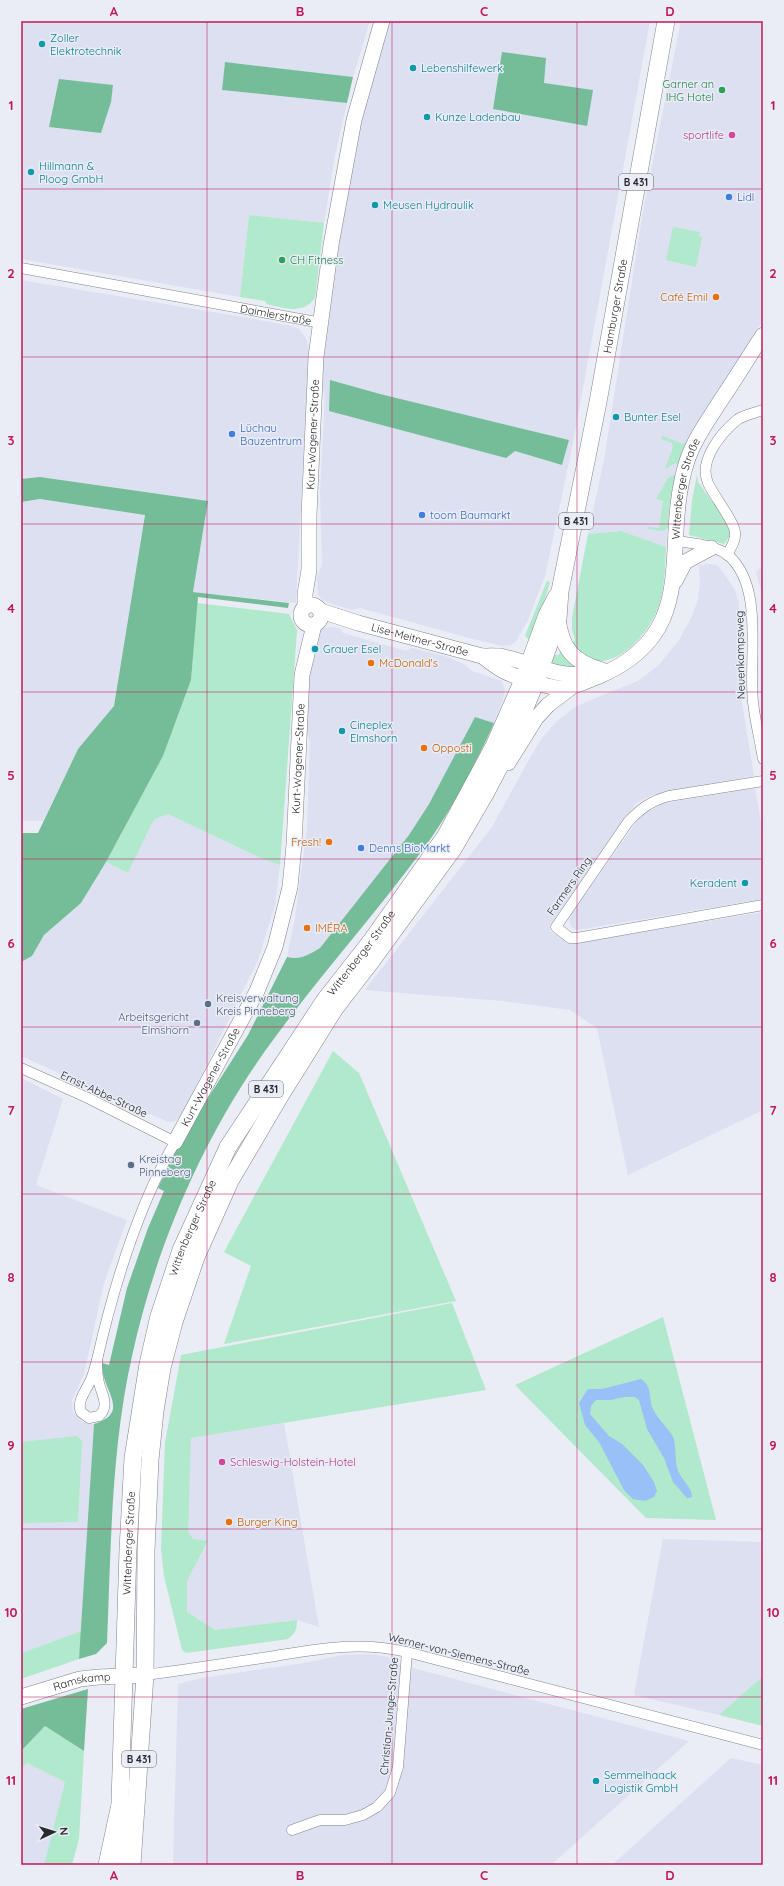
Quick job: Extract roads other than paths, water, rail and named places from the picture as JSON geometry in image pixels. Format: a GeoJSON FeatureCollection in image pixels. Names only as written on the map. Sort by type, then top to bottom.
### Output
{"type":"FeatureCollection","features":[{"type":"Feature","properties":{"kind":"highway"},"geometry":{"type":"LineString","coordinates":[[108,1865],[112,1853],[120,1809]]}},
{"type":"Feature","properties":{"kind":"main road","name":"Hamburger Straße"},"geometry":{"type":"LineString","coordinates":[[532,673],[558,619],[560,591],[597,408],[666,21]]}},
{"type":"Feature","properties":{"kind":"main road","name":"Hamburger Straße"},"geometry":{"type":"LineString","coordinates":[[532,673],[547,615],[560,591]]}},
{"type":"Feature","properties":{"kind":"main road","name":"Wittenberger Straße"},"geometry":{"type":"LineString","coordinates":[[132,1865],[145,1676],[146,1551],[150,1460],[155,1411],[162,1368],[174,1322],[196,1257],[230,1181],[334,1008],[372,960],[453,848],[485,794],[505,756],[532,673]]}},
{"type":"Feature","properties":{"kind":"main road","name":"Wittenberger Straße"},"geometry":{"type":"LineString","coordinates":[[118,1865],[133,1458],[148,1364],[159,1316],[181,1250],[228,1147],[325,1000],[372,940],[445,837],[532,673]]}},
{"type":"Feature","properties":{"kind":"street","name":"Daimlerstraße"},"geometry":{"type":"LineString","coordinates":[[21,268],[322,323],[331,244],[354,120],[382,21]]}},
{"type":"Feature","properties":{"kind":"street","name":"Kurt-Wagener-Straße"},"geometry":{"type":"LineString","coordinates":[[97,1360],[97,1375],[105,1400],[105,1407],[100,1416],[88,1418],[79,1408],[80,1400],[91,1380],[109,1305],[127,1253],[156,1181],[175,1142],[257,991],[267,970],[278,938],[292,872],[303,668],[313,615],[309,570],[309,515],[316,367],[322,323]]}},
{"type":"Feature","properties":{"kind":"street","name":"Wittenberger Straße"},"geometry":{"type":"LineString","coordinates":[[532,673],[561,688],[574,686],[618,668],[650,640],[661,623],[669,605],[673,584],[675,541],[682,477],[694,444],[763,335]]}},
{"type":"Feature","properties":{"kind":"street"},"geometry":{"type":"LineString","coordinates":[[675,541],[711,548],[727,555],[734,543],[735,531],[707,482],[707,458],[721,438],[738,419],[763,410]]}},
{"type":"Feature","properties":{"kind":"street"},"geometry":{"type":"LineString","coordinates":[[673,584],[685,562],[711,548]]}},
{"type":"Feature","properties":{"kind":"street","name":"Neuenkampsweg"},"geometry":{"type":"LineString","coordinates":[[727,555],[736,566],[750,596],[752,617],[753,702],[763,759]]}},
{"type":"Feature","properties":{"kind":"street","name":"Lise-Meitner-Straße"},"geometry":{"type":"LineString","coordinates":[[313,615],[358,623],[482,656],[502,656],[532,673]]}},
{"type":"Feature","properties":{"kind":"street"},"geometry":{"type":"LineString","coordinates":[[558,619],[560,633],[567,651],[588,666],[602,670]]}},
{"type":"Feature","properties":{"kind":"street","name":"Wittenberger Straße"},"geometry":{"type":"LineString","coordinates":[[532,673],[570,675],[587,674],[602,670],[637,652]]}},
{"type":"Feature","properties":{"kind":"street"},"geometry":{"type":"LineString","coordinates":[[485,794],[536,718],[548,705],[574,686]]}},
{"type":"Feature","properties":{"kind":"street","name":"Farmers Ring"},"geometry":{"type":"LineString","coordinates":[[763,781],[669,796],[654,800],[641,808],[628,822],[556,927],[570,938],[577,938],[763,905]]}},
{"type":"Feature","properties":{"kind":"street","name":"Ernst-Abbe-Straße"},"geometry":{"type":"LineString","coordinates":[[21,1068],[88,1098],[175,1142]]}},
{"type":"Feature","properties":{"kind":"street","name":"Werner-von-Siemens-Straße"},"geometry":{"type":"LineString","coordinates":[[145,1676],[341,1646],[371,1646],[407,1652],[763,1745]]}},
{"type":"Feature","properties":{"kind":"street","name":"Christian-Junge-Straße"},"geometry":{"type":"LineString","coordinates":[[292,1830],[320,1820],[345,1820],[363,1816],[377,1807],[390,1793],[397,1776],[407,1652]]}},
{"type":"Feature","properties":{"kind":"street","name":"Ramskamp"},"geometry":{"type":"LineString","coordinates":[[21,1697],[80,1679],[145,1676]]}},
{"type":"Feature","properties":{"kind":"water"},"geometry":{"type":"Polygon","coordinates":[[[641,1379],[645,1382],[649,1389],[655,1413],[673,1437],[678,1471],[689,1487],[692,1497],[687,1498],[673,1482],[664,1458],[647,1429],[639,1400],[635,1397],[596,1400],[591,1406],[590,1414],[609,1436],[622,1444],[643,1465],[654,1482],[657,1491],[654,1497],[645,1501],[633,1499],[624,1490],[599,1442],[585,1425],[579,1403],[588,1389],[602,1389],[641,1379]]]}},
{"type":"Feature","properties":{"kind":"place","name":"Zoller Elektrotechnik"},"geometry":{"type":"Point","coordinates":[42,44]}},
{"type":"Feature","properties":{"kind":"place","name":"Lebenshilfewerk"},"geometry":{"type":"Point","coordinates":[413,68]}},
{"type":"Feature","properties":{"kind":"place","name":"Garner an IHG Hotel"},"geometry":{"type":"Point","coordinates":[722,90]}},
{"type":"Feature","properties":{"kind":"place","name":"Kunze Ladenbau"},"geometry":{"type":"Point","coordinates":[427,117]}},
{"type":"Feature","properties":{"kind":"place","name":"sportlife"},"geometry":{"type":"Point","coordinates":[732,135]}},
{"type":"Feature","properties":{"kind":"place","name":"Hillmann & Ploog GmbH"},"geometry":{"type":"Point","coordinates":[31,172]}},
{"type":"Feature","properties":{"kind":"place","name":"Lidl"},"geometry":{"type":"Point","coordinates":[729,197]}},
{"type":"Feature","properties":{"kind":"place","name":"Meusen Hydraulik"},"geometry":{"type":"Point","coordinates":[375,205]}},
{"type":"Feature","properties":{"kind":"place","name":"CH Fitness"},"geometry":{"type":"Point","coordinates":[282,260]}},
{"type":"Feature","properties":{"kind":"place","name":"Café Emil"},"geometry":{"type":"Point","coordinates":[716,297]}},
{"type":"Feature","properties":{"kind":"place","name":"Bunter Esel"},"geometry":{"type":"Point","coordinates":[616,417]}},
{"type":"Feature","properties":{"kind":"place","name":"Lüchau Bauzentrum"},"geometry":{"type":"Point","coordinates":[232,434]}},
{"type":"Feature","properties":{"kind":"place","name":"toom Baumarkt"},"geometry":{"type":"Point","coordinates":[422,515]}},
{"type":"Feature","properties":{"kind":"place","name":"Grauer Esel"},"geometry":{"type":"Point","coordinates":[315,649]}},
{"type":"Feature","properties":{"kind":"place","name":"McDonald's"},"geometry":{"type":"Point","coordinates":[371,663]}},
{"type":"Feature","properties":{"kind":"place","name":"Cineplex Elmshorn"},"geometry":{"type":"Point","coordinates":[342,731]}},
{"type":"Feature","properties":{"kind":"place","name":"Opposti"},"geometry":{"type":"Point","coordinates":[424,748]}},
{"type":"Feature","properties":{"kind":"place","name":"Fresh!"},"geometry":{"type":"Point","coordinates":[329,842]}},
{"type":"Feature","properties":{"kind":"place","name":"Denns BioMarkt"},"geometry":{"type":"Point","coordinates":[361,848]}},
{"type":"Feature","properties":{"kind":"place","name":"Keradent"},"geometry":{"type":"Point","coordinates":[745,883]}},
{"type":"Feature","properties":{"kind":"place","name":"IMÉRA"},"geometry":{"type":"Point","coordinates":[307,928]}},
{"type":"Feature","properties":{"kind":"place","name":"Kreisverwaltung Kreis Pinneberg"},"geometry":{"type":"Point","coordinates":[208,1004]}},
{"type":"Feature","properties":{"kind":"place","name":"Arbeitsgericht Elmshorn"},"geometry":{"type":"Point","coordinates":[197,1023]}},
{"type":"Feature","properties":{"kind":"place","name":"Kreistag Pinneberg"},"geometry":{"type":"Point","coordinates":[131,1165]}},
{"type":"Feature","properties":{"kind":"place","name":"Schleswig-Holstein-Hotel"},"geometry":{"type":"Point","coordinates":[222,1462]}},
{"type":"Feature","properties":{"kind":"place","name":"Burger King"},"geometry":{"type":"Point","coordinates":[229,1522]}},
{"type":"Feature","properties":{"kind":"place","name":"Semmelhaack Logistik GmbH"},"geometry":{"type":"Point","coordinates":[596,1781]}}]}
